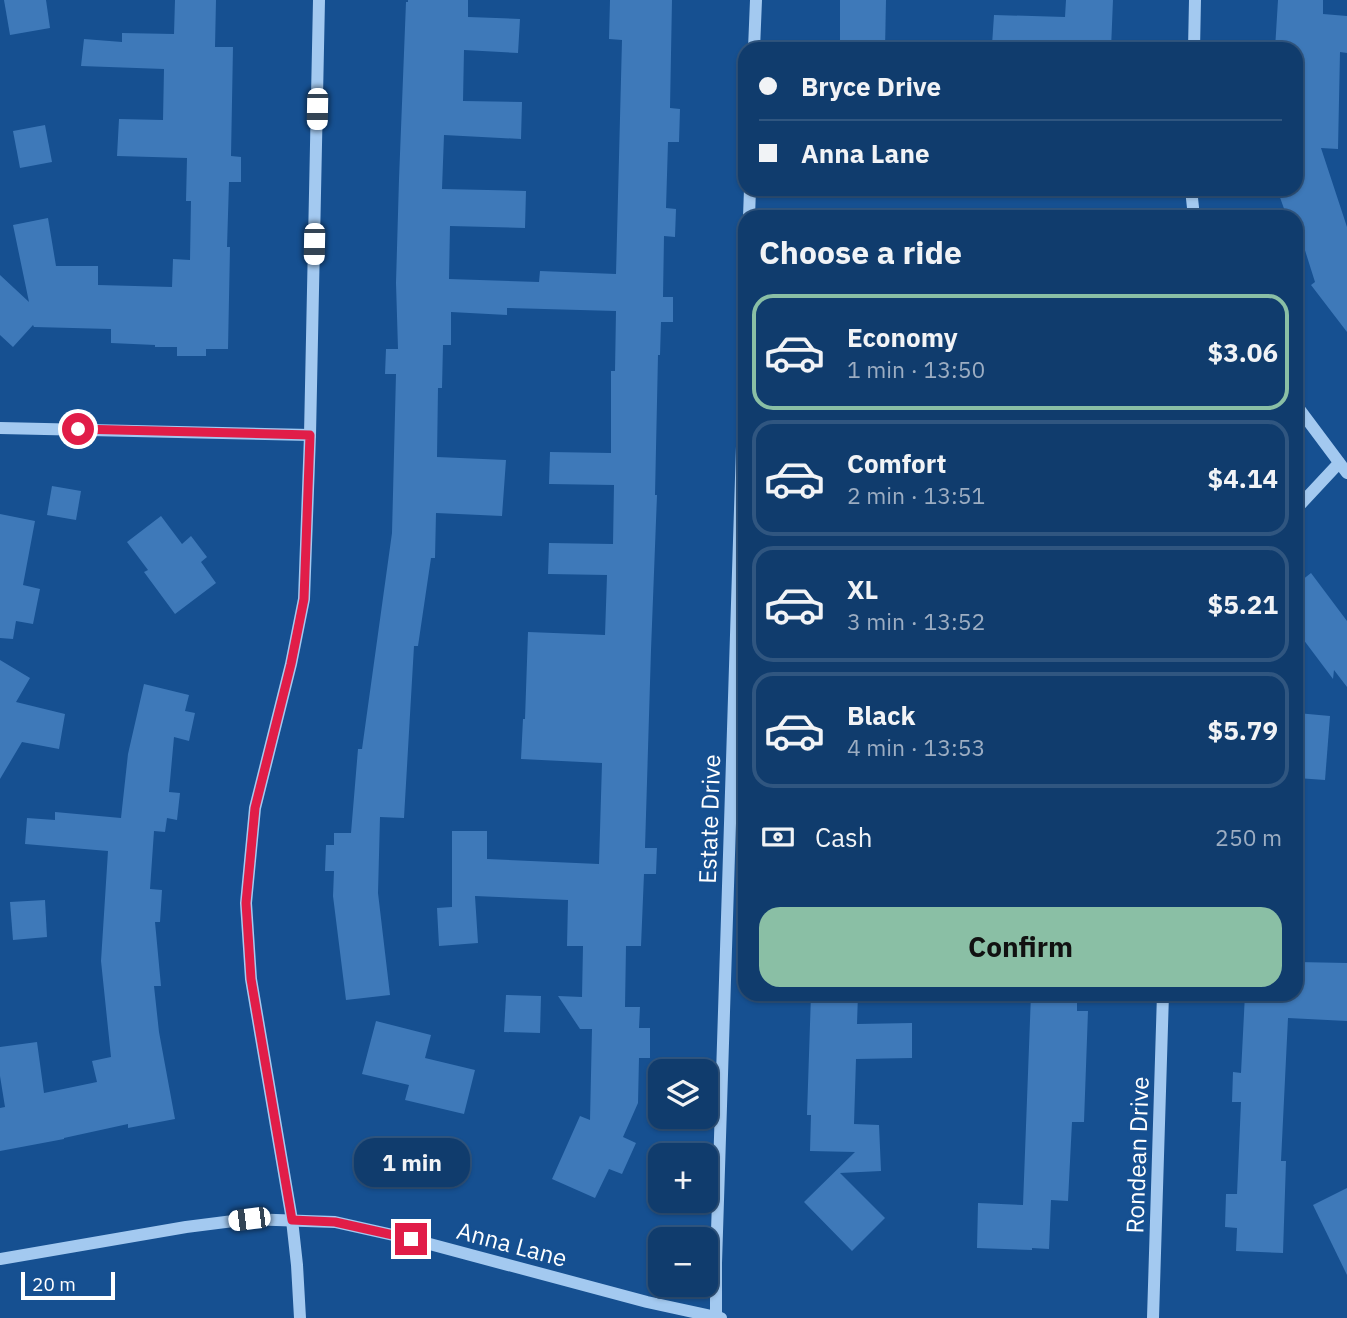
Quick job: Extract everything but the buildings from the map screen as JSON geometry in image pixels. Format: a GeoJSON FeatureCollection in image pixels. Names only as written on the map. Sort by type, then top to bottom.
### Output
{"type":"FeatureCollection","features":[{"type":"Feature","properties":{"kind":"street"},"geometry":{"type":"LineString","coordinates":[[300,1318],[292,1220],[251,979],[246,903],[255,808],[291,664],[304,599],[319,0]]}},
{"type":"Feature","properties":{"kind":"street"},"geometry":{"type":"LineString","coordinates":[[754,42],[756,0]]}},
{"type":"Feature","properties":{"kind":"street"},"geometry":{"type":"LineString","coordinates":[[1194,42],[1195,0]]}},
{"type":"Feature","properties":{"kind":"street"},"geometry":{"type":"LineString","coordinates":[[1303,414],[1343,468],[1303,503]]}},
{"type":"Feature","properties":{"kind":"street"},"geometry":{"type":"LineString","coordinates":[[0,428],[310,435]]}},
{"type":"Feature","properties":{"kind":"street","name":"Estate Drive"},"geometry":{"type":"LineString","coordinates":[[718,1318],[716,1263],[738,572]]}},
{"type":"Feature","properties":{"kind":"street","name":"Rondean Drive"},"geometry":{"type":"LineString","coordinates":[[1153,1318],[1163,1001]]}},
{"type":"Feature","properties":{"kind":"street","name":"Anna Lane"},"geometry":{"type":"LineString","coordinates":[[0,1259],[249,1219],[335,1222],[718,1318]]}},
{"type":"Feature","properties":{"kind":"route"},"geometry":{"type":"LineString","coordinates":[[78,429],[310,435],[304,599],[291,664],[255,808],[246,903],[251,979],[292,1220],[335,1222],[411,1239]]}}]}
